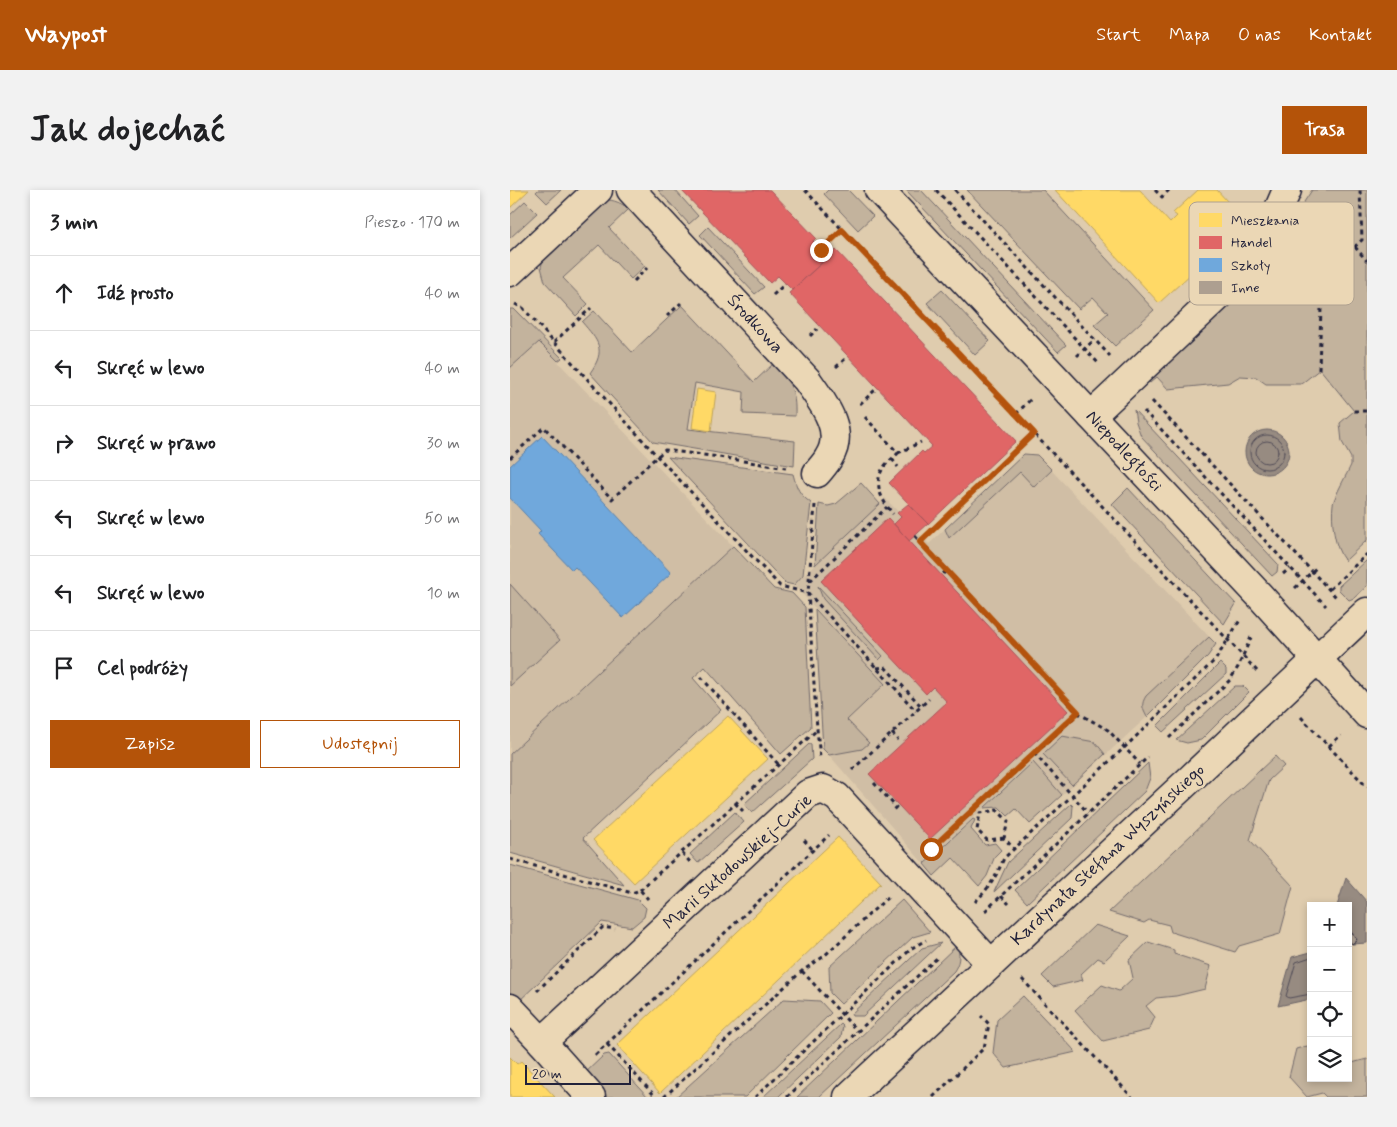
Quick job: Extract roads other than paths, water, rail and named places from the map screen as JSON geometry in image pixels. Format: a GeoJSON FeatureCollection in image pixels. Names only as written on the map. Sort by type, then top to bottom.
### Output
{"type":"FeatureCollection","features":[{"type":"Feature","properties":{"kind":"street"},"geometry":{"type":"LineString","coordinates":[[510,272],[598,190]]}},
{"type":"Feature","properties":{"kind":"street","name":"Środkowa"},"geometry":{"type":"LineString","coordinates":[[631,190],[807,380],[823,402],[834,423],[835,441],[830,456],[817,473]]}},
{"type":"Feature","properties":{"kind":"street","name":"Niepodległości"},"geometry":{"type":"LineString","coordinates":[[879,190],[1260,596],[1367,714]]}},
{"type":"Feature","properties":{"kind":"street"},"geometry":{"type":"LineString","coordinates":[[1283,202],[1288,190]]}},
{"type":"Feature","properties":{"kind":"street"},"geometry":{"type":"LineString","coordinates":[[1091,416],[1209,305]]}},
{"type":"Feature","properties":{"kind":"street","name":"Kardynała Stefana Wyszyńskiego"},"geometry":{"type":"LineString","coordinates":[[848,1097],[1367,612]]}},
{"type":"Feature","properties":{"kind":"street","name":"Marii Skłodowskiej-Curie"},"geometry":{"type":"LineString","coordinates":[[542,1042],[808,794],[823,789],[837,797],[991,964]]}},
{"type":"Feature","properties":{"kind":"street"},"geometry":{"type":"LineString","coordinates":[[521,1002],[542,1042],[591,1097]]}},
{"type":"Feature","properties":{"kind":"water"},"geometry":{"type":"Polygon","coordinates":[[[1271,430],[1283,436],[1288,443],[1288,461],[1283,468],[1276,473],[1263,474],[1255,471],[1248,464],[1245,448],[1248,440],[1255,433],[1271,430]]]}},
{"type":"Feature","properties":{"kind":"water"},"geometry":{"type":"Polygon","coordinates":[[[1346,878],[1367,902],[1367,943],[1352,944],[1357,940],[1352,933],[1352,902],[1338,902],[1346,878]]]}},
{"type":"Feature","properties":{"kind":"water"},"geometry":{"type":"Polygon","coordinates":[[[1307,953],[1307,1000],[1278,1006],[1292,957],[1307,953]]]}}]}
